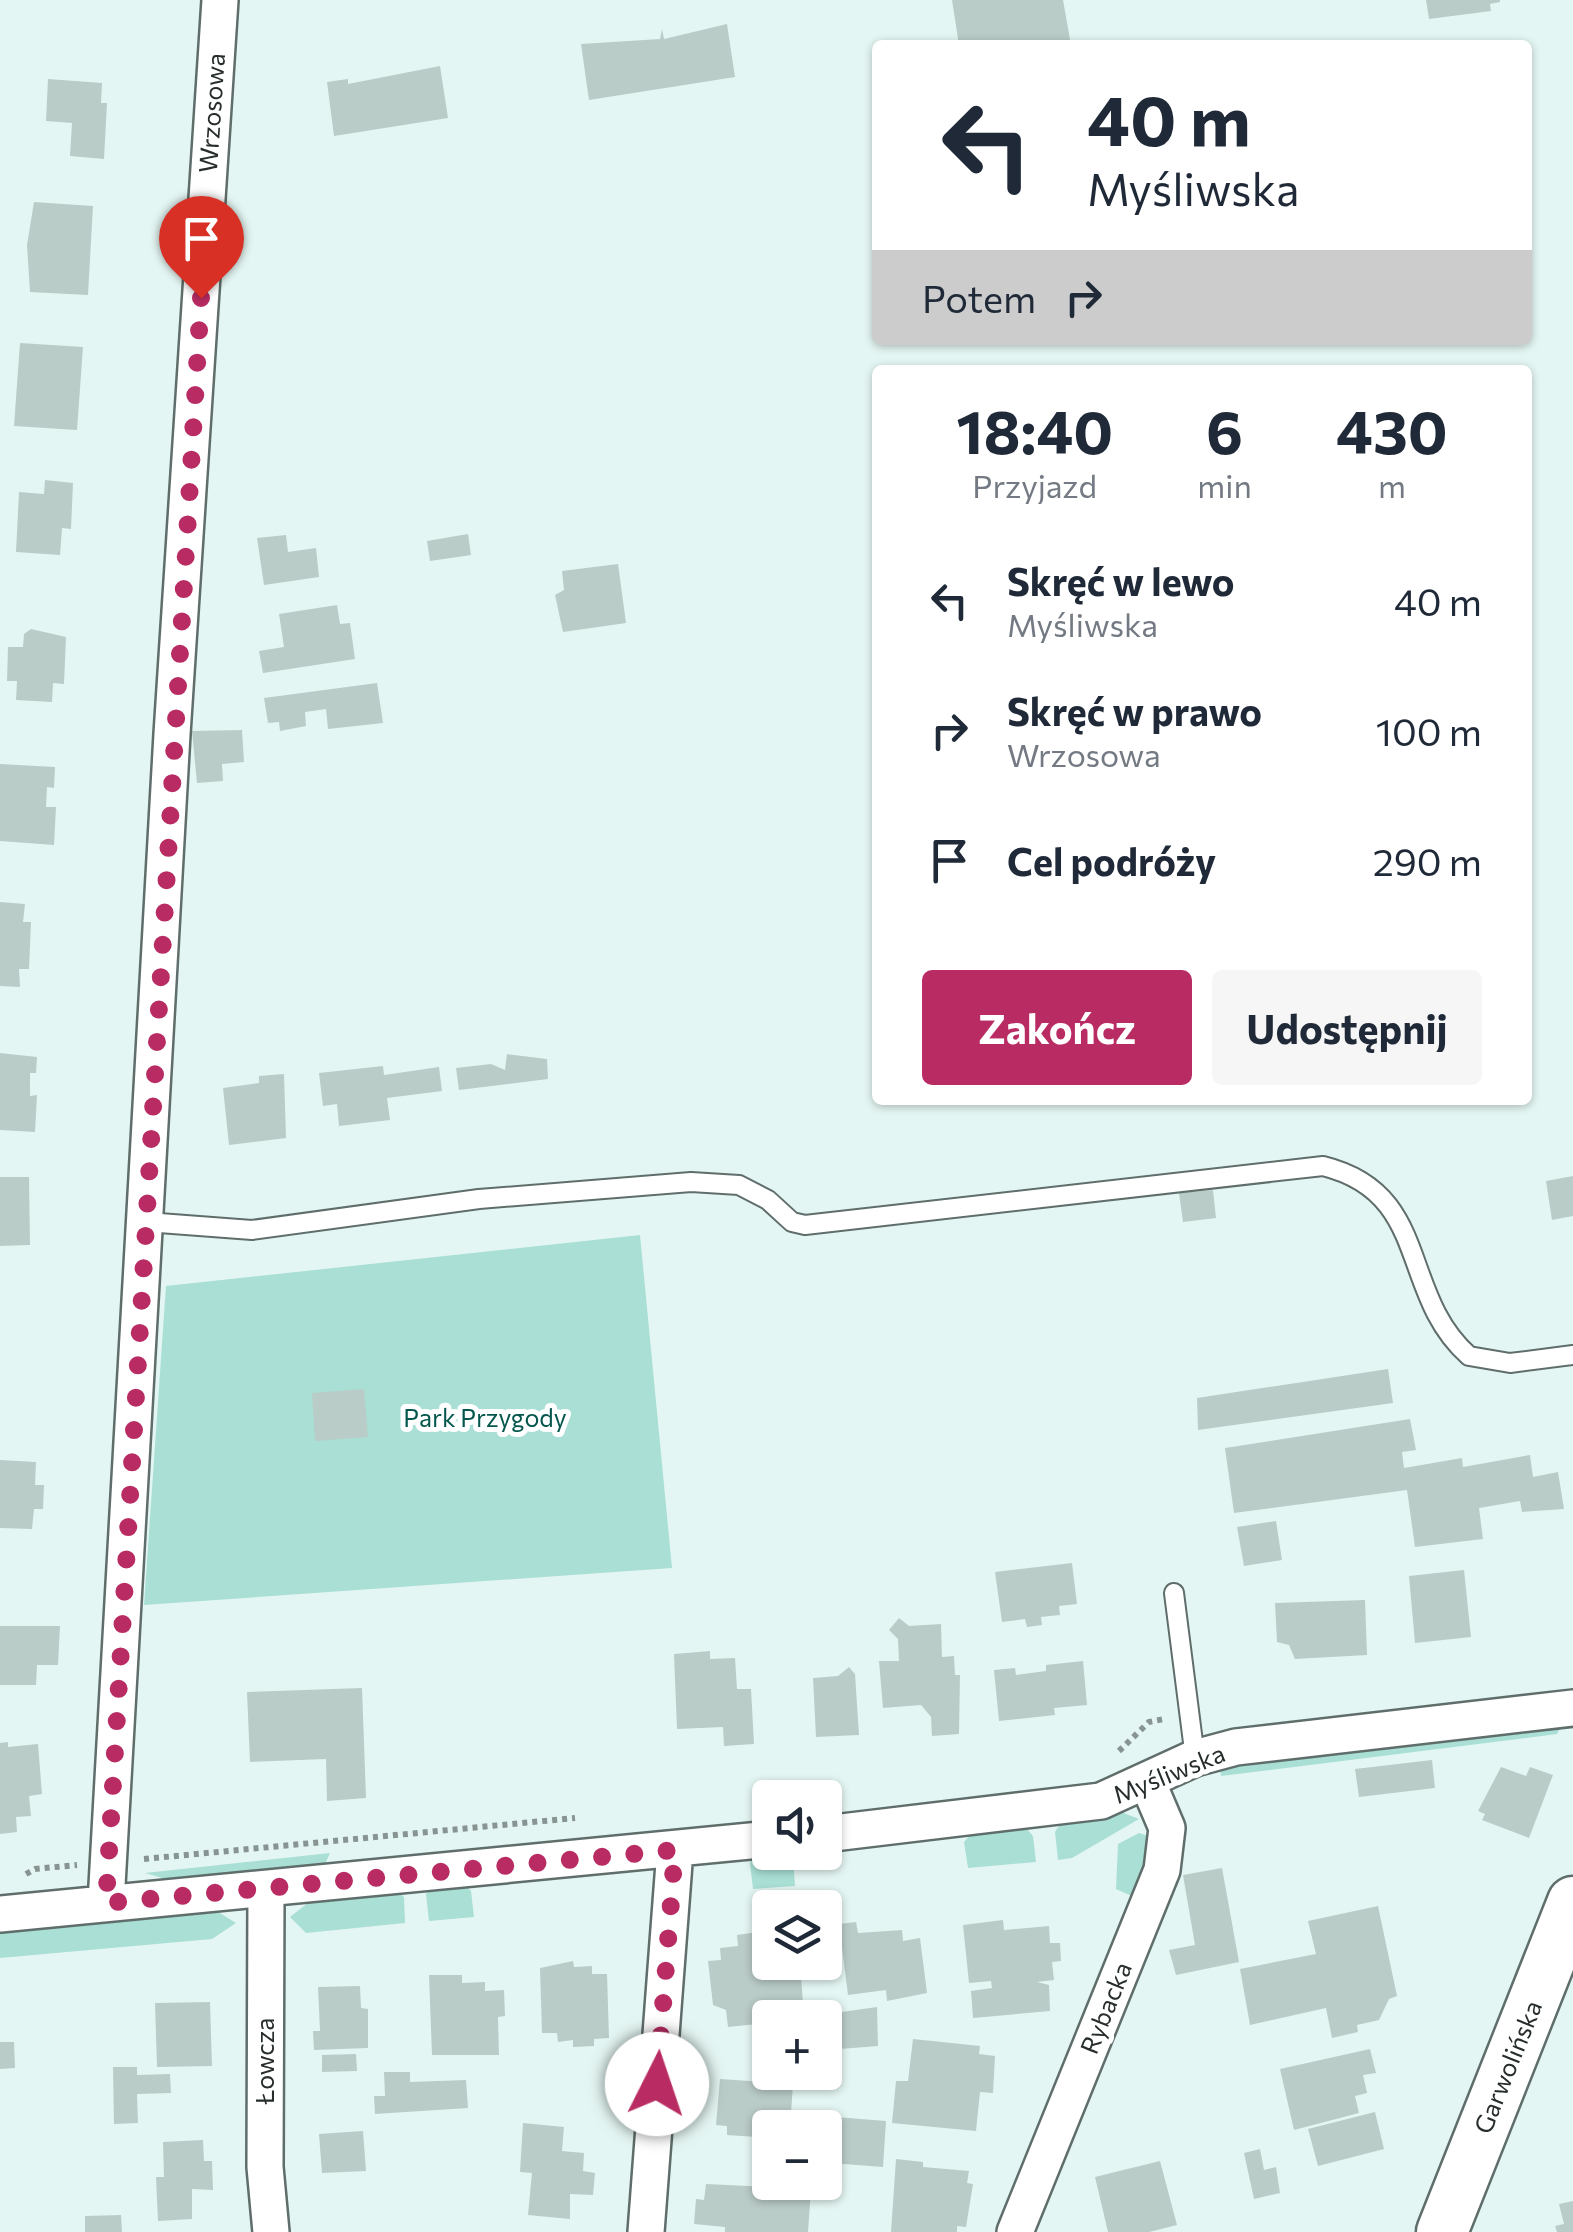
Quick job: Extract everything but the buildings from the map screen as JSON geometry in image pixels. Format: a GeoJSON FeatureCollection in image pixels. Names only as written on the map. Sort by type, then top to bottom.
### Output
{"type":"FeatureCollection","features":[{"type":"Feature","properties":{"kind":"main road","name":"Garwolińska"},"geometry":{"type":"LineString","coordinates":[[1442,2232],[1573,1902]]}},
{"type":"Feature","properties":{"kind":"street","name":"Wrzosowa"},"geometry":{"type":"LineString","coordinates":[[106,1903],[220,0]]}},
{"type":"Feature","properties":{"kind":"street","name":"Myśliwska"},"geometry":{"type":"LineString","coordinates":[[842,1832],[1101,1801],[1194,1758],[1236,1747],[1573,1708]]}},
{"type":"Feature","properties":{"kind":"street","name":"Rybacka"},"geometry":{"type":"LineString","coordinates":[[1015,2232],[1162,1870],[1167,1828],[1146,1781]]}},
{"type":"Feature","properties":{"kind":"street"},"geometry":{"type":"LineString","coordinates":[[0,1914],[752,1842]]}},
{"type":"Feature","properties":{"kind":"street"},"geometry":{"type":"LineString","coordinates":[[646,2232],[675,1850]]}},
{"type":"Feature","properties":{"kind":"street","name":"Łowcza"},"geometry":{"type":"LineString","coordinates":[[266,1890],[265,2167],[271,2232]]}},
{"type":"Feature","properties":{"kind":"lane"},"geometry":{"type":"LineString","coordinates":[[146,1222],[252,1230],[480,1199],[691,1182],[739,1185],[768,1200],[792,1222],[805,1225],[1323,1166],[1345,1172],[1390,1202],[1435,1312],[1469,1356],[1510,1363],[1573,1355]]}},
{"type":"Feature","properties":{"kind":"lane"},"geometry":{"type":"LineString","coordinates":[[1174,1594],[1194,1758]]}},
{"type":"Feature","properties":{"kind":"path"},"geometry":{"type":"LineString","coordinates":[[17,1881],[34,1869],[594,1816]]}},
{"type":"Feature","properties":{"kind":"green space","name":"Park Przygody"},"geometry":{"type":"Polygon","coordinates":[[[640,1235],[672,1568],[144,1605],[166,1286],[640,1235]]]}},
{"type":"Feature","properties":{"kind":"green space"},"geometry":{"type":"Polygon","coordinates":[[[1561,1727],[1557,1734],[1221,1776],[1220,1766],[1561,1727]]]}},
{"type":"Feature","properties":{"kind":"green space"},"geometry":{"type":"Polygon","coordinates":[[[1116,1810],[1139,1819],[1072,1858],[1058,1860],[1055,1832],[1060,1824],[1116,1810]]]}},
{"type":"Feature","properties":{"kind":"green space"},"geometry":{"type":"Polygon","coordinates":[[[1027,1829],[1033,1836],[1036,1862],[968,1868],[964,1842],[971,1834],[1027,1829]]]}},
{"type":"Feature","properties":{"kind":"green space"},"geometry":{"type":"Polygon","coordinates":[[[1139,1833],[1149,1836],[1150,1851],[1132,1896],[1116,1889],[1118,1844],[1139,1833]]]}},
{"type":"Feature","properties":{"kind":"green space"},"geometry":{"type":"Polygon","coordinates":[[[330,1853],[325,1864],[166,1879],[145,1873],[330,1853]]]}},
{"type":"Feature","properties":{"kind":"green space"},"geometry":{"type":"Polygon","coordinates":[[[752,1860],[752,1870],[794,1870],[795,1886],[753,1889],[750,1863],[752,1860]]]}},
{"type":"Feature","properties":{"kind":"green space"},"geometry":{"type":"Polygon","coordinates":[[[464,1884],[471,1891],[474,1917],[429,1921],[426,1894],[431,1888],[464,1884]]]}},
{"type":"Feature","properties":{"kind":"green space"},"geometry":{"type":"Polygon","coordinates":[[[397,1891],[404,1897],[405,1923],[306,1933],[290,1917],[313,1899],[397,1891]]]}},
{"type":"Feature","properties":{"kind":"green space"},"geometry":{"type":"Polygon","coordinates":[[[215,1910],[236,1923],[212,1939],[0,1958],[0,1929],[215,1910]]]}},
{"type":"Feature","properties":{"kind":"route"},"geometry":{"type":"LineString","coordinates":[[201,298],[172,734],[106,1903],[675,1850],[657,2084]]}}]}
